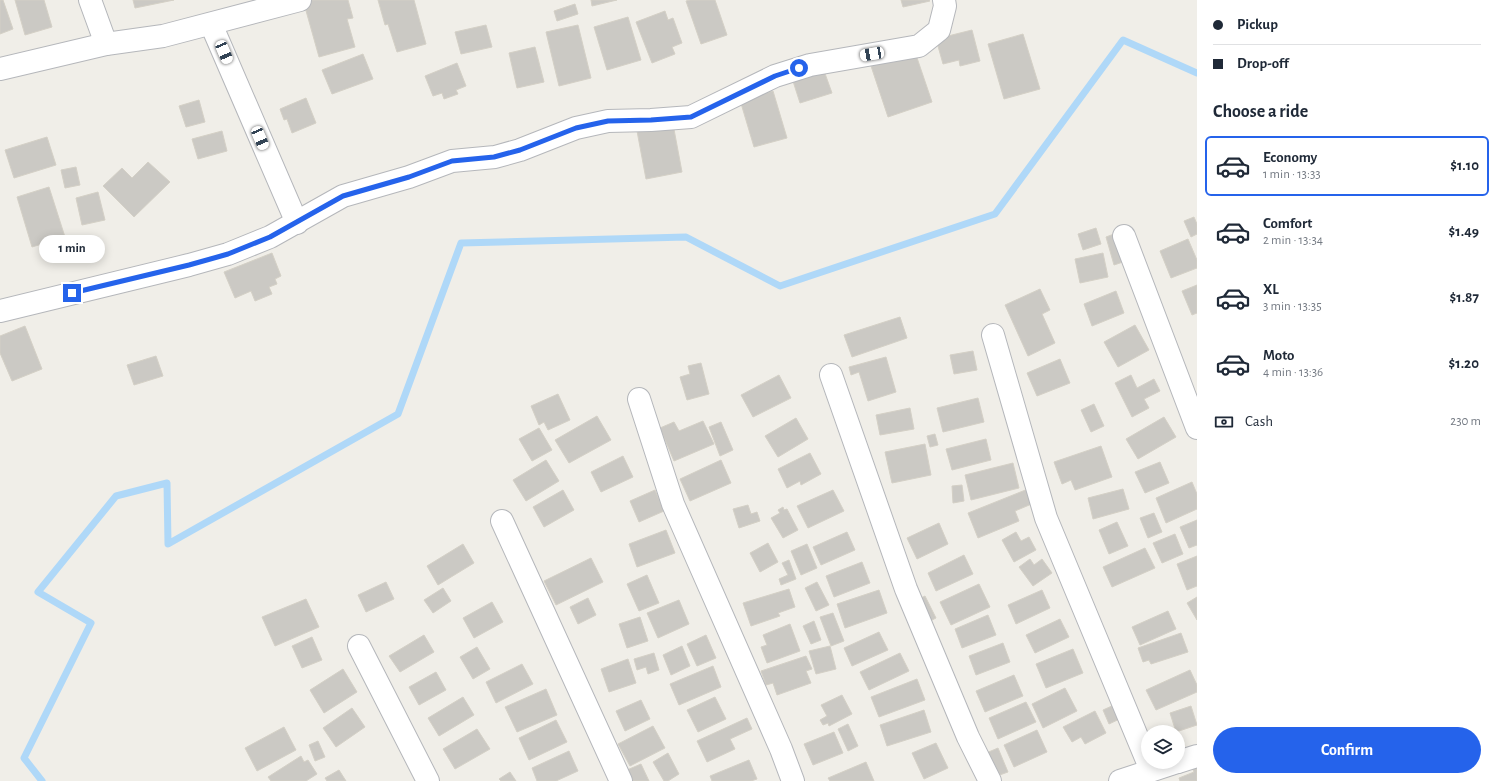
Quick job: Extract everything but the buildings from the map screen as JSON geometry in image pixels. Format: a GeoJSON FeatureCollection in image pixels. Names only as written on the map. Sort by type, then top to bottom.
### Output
{"type":"FeatureCollection","features":[{"type":"Feature","properties":{"kind":"street"},"geometry":{"type":"LineString","coordinates":[[90,0],[106,44]]}},
{"type":"Feature","properties":{"kind":"street"},"geometry":{"type":"LineString","coordinates":[[0,69],[106,44],[163,36],[300,0]]}},
{"type":"Feature","properties":{"kind":"street"},"geometry":{"type":"LineString","coordinates":[[0,311],[189,265],[228,254],[270,237],[343,196],[409,177],[452,161],[494,157],[520,150],[576,128],[608,121],[691,117],[775,76],[810,65],[919,46],[939,30],[945,6],[944,0]]}},
{"type":"Feature","properties":{"kind":"street"},"geometry":{"type":"LineString","coordinates":[[211,24],[297,223]]}},
{"type":"Feature","properties":{"kind":"street"},"geometry":{"type":"LineString","coordinates":[[1124,236],[1197,428]]}},
{"type":"Feature","properties":{"kind":"street"},"geometry":{"type":"LineString","coordinates":[[993,336],[1046,518],[1151,770]]}},
{"type":"Feature","properties":{"kind":"street"},"geometry":{"type":"LineString","coordinates":[[831,375],[906,589],[968,737],[990,781]]}},
{"type":"Feature","properties":{"kind":"street"},"geometry":{"type":"LineString","coordinates":[[639,399],[673,504],[781,749],[793,781]]}},
{"type":"Feature","properties":{"kind":"street"},"geometry":{"type":"LineString","coordinates":[[502,521],[621,781]]}},
{"type":"Feature","properties":{"kind":"street"},"geometry":{"type":"LineString","coordinates":[[359,646],[428,781]]}},
{"type":"Feature","properties":{"kind":"street"},"geometry":{"type":"LineString","coordinates":[[1185,760],[1197,756]]}},
{"type":"Feature","properties":{"kind":"street"},"geometry":{"type":"LineString","coordinates":[[1120,781],[1154,769]]}},
{"type":"Feature","properties":{"kind":"waterway"},"geometry":{"type":"LineString","coordinates":[[42,781],[24,758],[91,623],[38,592],[116,496],[167,483],[168,544],[398,414],[461,243],[686,237],[780,286],[995,214],[1123,40],[1197,73]]}},
{"type":"Feature","properties":{"kind":"route"},"geometry":{"type":"LineString","coordinates":[[72,293],[189,265],[228,254],[270,237],[343,196],[409,177],[452,161],[494,157],[520,150],[576,128],[608,121],[691,117],[775,76],[799,68]]}}]}
